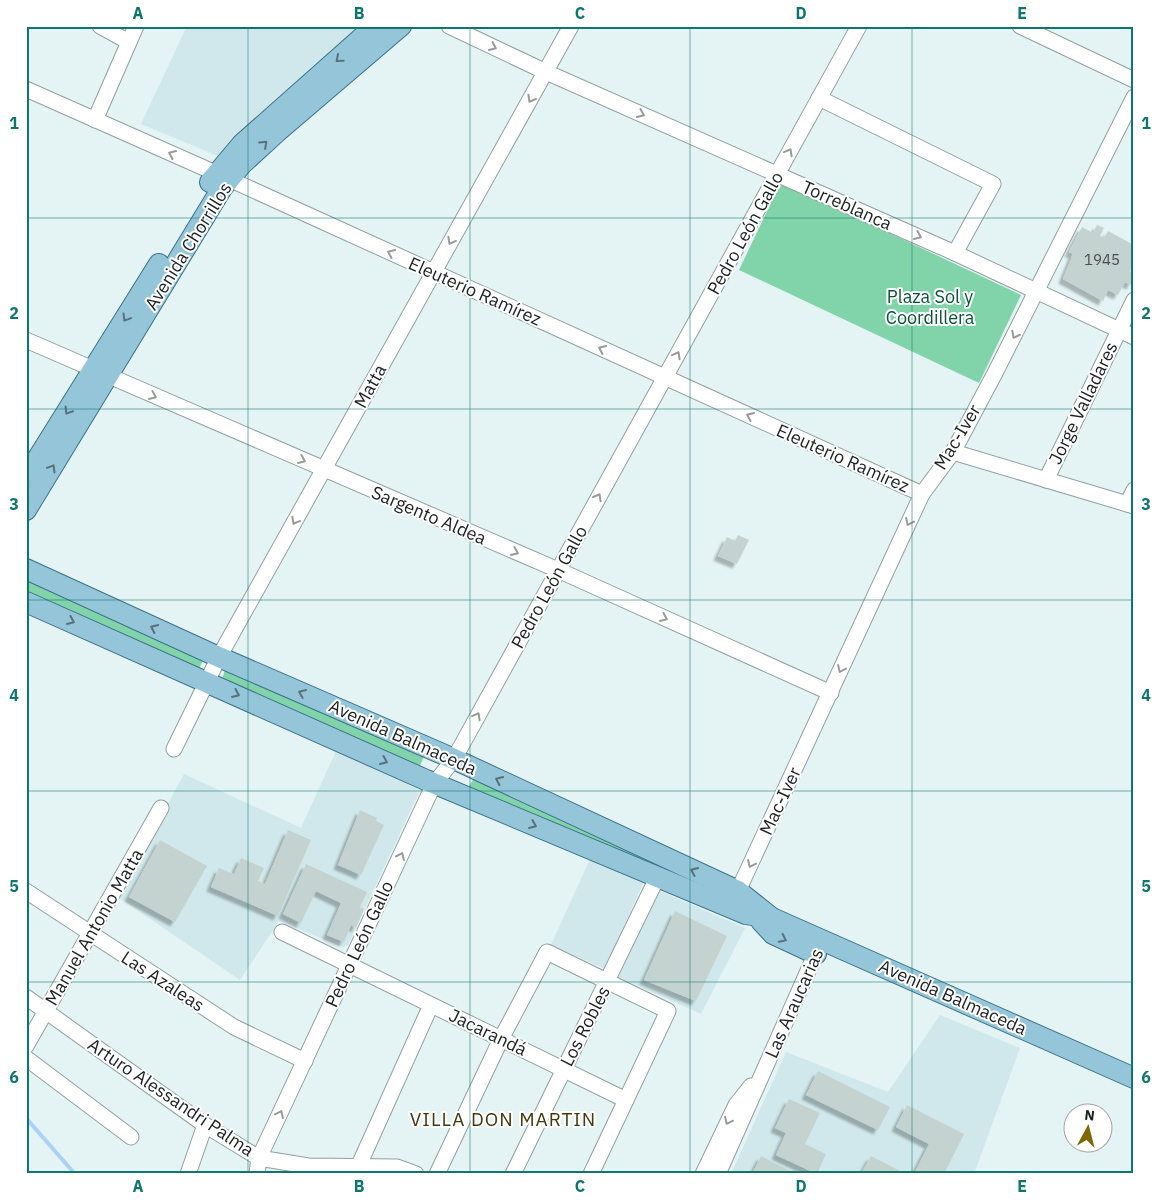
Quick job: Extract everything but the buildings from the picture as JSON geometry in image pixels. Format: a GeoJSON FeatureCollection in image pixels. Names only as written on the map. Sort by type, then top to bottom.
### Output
{"type":"FeatureCollection","features":[{"type":"Feature","properties":{"kind":"main road","name":"Avenida Chorrillos"},"geometry":{"type":"LineString","coordinates":[[26,510],[101,373],[223,176],[251,136],[375,26]]}},
{"type":"Feature","properties":{"kind":"main road","name":"Avenida Chorrillos"},"geometry":{"type":"LineString","coordinates":[[223,176],[401,26]]}},
{"type":"Feature","properties":{"kind":"main road","name":"Avenida Chorrillos"},"geometry":{"type":"LineString","coordinates":[[26,476],[101,373]]}},
{"type":"Feature","properties":{"kind":"main road","name":"Avenida Balmaceda"},"geometry":{"type":"LineString","coordinates":[[26,569],[219,657],[454,759],[738,891],[764,917],[819,947],[1134,1078]]}},
{"type":"Feature","properties":{"kind":"main road"},"geometry":{"type":"LineString","coordinates":[[31,604],[48,579]]}},
{"type":"Feature","properties":{"kind":"main road","name":"Avenida Balmaceda"},"geometry":{"type":"LineString","coordinates":[[31,604],[434,784],[656,878],[746,914],[764,917]]}},
{"type":"Feature","properties":{"kind":"street"},"geometry":{"type":"LineString","coordinates":[[100,26],[129,42]]}},
{"type":"Feature","properties":{"kind":"street"},"geometry":{"type":"LineString","coordinates":[[95,120],[136,26]]}},
{"type":"Feature","properties":{"kind":"street","name":"Torreblanca"},"geometry":{"type":"LineString","coordinates":[[449,26],[546,72],[955,253],[1134,338]]}},
{"type":"Feature","properties":{"kind":"street","name":"Matta"},"geometry":{"type":"LineString","coordinates":[[174,749],[219,657],[571,26]]}},
{"type":"Feature","properties":{"kind":"street","name":"Pedro León Gallo"},"geometry":{"type":"LineString","coordinates":[[257,1174],[259,1158],[434,784],[454,759],[859,26]]}},
{"type":"Feature","properties":{"kind":"street"},"geometry":{"type":"LineString","coordinates":[[1020,26],[1134,80]]}},
{"type":"Feature","properties":{"kind":"street","name":"Eleuterio Ramírez"},"geometry":{"type":"LineString","coordinates":[[26,90],[223,176],[922,494]]}},
{"type":"Feature","properties":{"kind":"street","name":"Mac-Iver"},"geometry":{"type":"LineString","coordinates":[[738,891],[922,494],[953,452],[1037,291],[1134,97]]}},
{"type":"Feature","properties":{"kind":"street"},"geometry":{"type":"LineString","coordinates":[[819,98],[993,184],[955,253]]}},
{"type":"Feature","properties":{"kind":"street","name":"Jorge Valladares"},"geometry":{"type":"LineString","coordinates":[[1046,480],[1134,300]]}},
{"type":"Feature","properties":{"kind":"street","name":"Sargento Aldea"},"geometry":{"type":"LineString","coordinates":[[26,340],[558,570],[830,693]]}},
{"type":"Feature","properties":{"kind":"street"},"geometry":{"type":"LineString","coordinates":[[953,452],[1130,505],[1134,490]]}},
{"type":"Feature","properties":{"kind":"street","name":"Manuel Antonio Matta"},"geometry":{"type":"LineString","coordinates":[[26,1046],[161,808]]}},
{"type":"Feature","properties":{"kind":"street","name":"Los Robles"},"geometry":{"type":"LineString","coordinates":[[513,1174],[562,1069],[608,982],[656,878]]}},
{"type":"Feature","properties":{"kind":"street","name":"Las Azaleas"},"geometry":{"type":"LineString","coordinates":[[26,892],[234,1027],[305,1061]]}},
{"type":"Feature","properties":{"kind":"street","name":"Jacarandá"},"geometry":{"type":"LineString","coordinates":[[282,932],[626,1100]]}},
{"type":"Feature","properties":{"kind":"street","name":"Las Araucarias"},"geometry":{"type":"LineString","coordinates":[[718,1174],[819,947]]}},
{"type":"Feature","properties":{"kind":"street"},"geometry":{"type":"LineString","coordinates":[[437,1174],[501,1039],[547,952],[668,1011],[591,1174]]}},
{"type":"Feature","properties":{"kind":"street","name":"Arturo Alessandri Palma"},"geometry":{"type":"LineString","coordinates":[[26,997],[205,1125],[259,1158],[308,1166],[357,1170],[397,1166],[416,1174]]}},
{"type":"Feature","properties":{"kind":"street"},"geometry":{"type":"LineString","coordinates":[[357,1170],[431,1005]]}},
{"type":"Feature","properties":{"kind":"street"},"geometry":{"type":"LineString","coordinates":[[26,1058],[131,1137]]}},
{"type":"Feature","properties":{"kind":"street","name":"Las Araucarias"},"geometry":{"type":"LineString","coordinates":[[702,1174],[736,1106],[766,1067]]}},
{"type":"Feature","properties":{"kind":"street"},"geometry":{"type":"LineString","coordinates":[[188,1174],[205,1125]]}},
{"type":"Feature","properties":{"kind":"shaded area"},"geometry":{"type":"Polygon","coordinates":[[[187,26],[371,26],[218,156],[141,124],[187,26]]]}},
{"type":"Feature","properties":{"kind":"shaded area"},"geometry":{"type":"Polygon","coordinates":[[[337,749],[420,790],[348,945],[343,947],[279,921],[240,980],[118,897],[184,774],[301,828],[337,749]]]}},
{"type":"Feature","properties":{"kind":"shaded area"},"geometry":{"type":"Polygon","coordinates":[[[590,859],[643,883],[605,969],[551,945],[590,859]]]}},
{"type":"Feature","properties":{"kind":"shaded area"},"geometry":{"type":"Polygon","coordinates":[[[660,891],[745,928],[701,1014],[618,977],[660,891]]]}},
{"type":"Feature","properties":{"kind":"shaded area"},"geometry":{"type":"Polygon","coordinates":[[[940,1015],[1020,1048],[974,1174],[731,1174],[786,1052],[888,1092],[940,1015]]]}},
{"type":"Feature","properties":{"kind":"green space","name":"Plaza Sol y Coordillera"},"geometry":{"type":"Polygon","coordinates":[[[781,182],[1021,295],[979,383],[739,270],[781,182]]]}},
{"type":"Feature","properties":{"kind":"green space"},"geometry":{"type":"Polygon","coordinates":[[[26,577],[204,658],[198,671],[26,595],[26,577]]]}},
{"type":"Feature","properties":{"kind":"green space"},"geometry":{"type":"Polygon","coordinates":[[[226,667],[426,752],[419,768],[221,682],[226,667]]]}},
{"type":"Feature","properties":{"kind":"green space"},"geometry":{"type":"Polygon","coordinates":[[[476,775],[682,869],[675,882],[466,791],[476,775]]]}},
{"type":"Feature","properties":{"kind":"waterway"},"geometry":{"type":"LineString","coordinates":[[26,1118],[75,1174]]}},
{"type":"Feature","properties":{"kind":"district","name":"VILLA DON MARTIN"},"geometry":{"type":"Point","coordinates":[503,1119]}}]}
